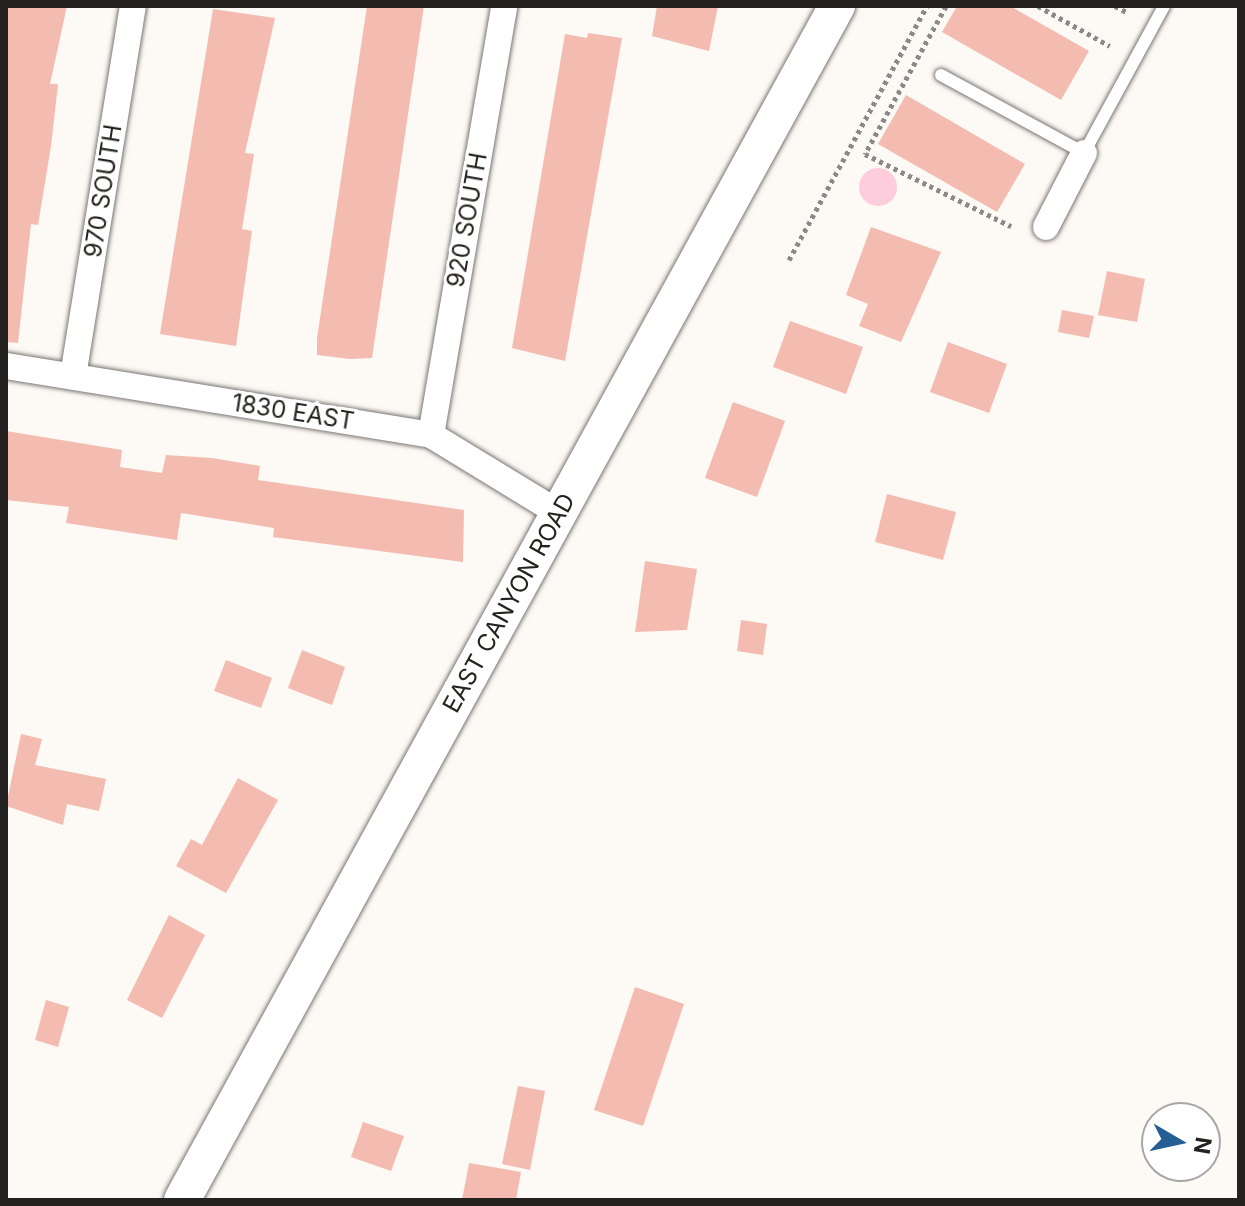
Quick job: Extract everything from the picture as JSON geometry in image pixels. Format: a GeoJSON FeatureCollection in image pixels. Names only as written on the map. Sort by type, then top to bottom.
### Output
{"type":"FeatureCollection","features":[{"type":"Feature","properties":{"kind":"main road","name":"EAST CANYON ROAD"},"geometry":{"type":"LineString","coordinates":[[182,1200],[837,6]]}},
{"type":"Feature","properties":{"kind":"street","name":"970 SOUTH"},"geometry":{"type":"LineString","coordinates":[[73,376],[133,6]]}},
{"type":"Feature","properties":{"kind":"street","name":"920 SOUTH"},"geometry":{"type":"LineString","coordinates":[[431,435],[504,6]]}},
{"type":"Feature","properties":{"kind":"street"},"geometry":{"type":"LineString","coordinates":[[1046,227],[1084,153]]}},
{"type":"Feature","properties":{"kind":"street","name":"1830 EAST"},"geometry":{"type":"LineString","coordinates":[[6,366],[431,435],[559,513]]}},
{"type":"Feature","properties":{"kind":"lane"},"geometry":{"type":"LineString","coordinates":[[941,75],[1084,153],[1164,6]]}},
{"type":"Feature","properties":{"kind":"path"},"geometry":{"type":"LineString","coordinates":[[789,260],[927,6]]}},
{"type":"Feature","properties":{"kind":"path"},"geometry":{"type":"LineString","coordinates":[[946,6],[865,154],[1011,226]]}},
{"type":"Feature","properties":{"kind":"path"},"geometry":{"type":"LineString","coordinates":[[1038,6],[1110,46]]}},
{"type":"Feature","properties":{"kind":"path"},"geometry":{"type":"LineString","coordinates":[[1115,6],[1128,13]]}},
{"type":"Feature","properties":{"kind":"shaded area"},"geometry":{"type":"Polygon","coordinates":[[[878,168],[892,173],[897,187],[892,201],[878,206],[864,201],[859,187],[864,173],[878,168]]]}},
{"type":"Feature","properties":{"kind":"building"},"geometry":{"type":"Polygon","coordinates":[[[6,6],[67,6],[50,84],[58,84],[51,146],[38,225],[31,224],[18,343],[6,342],[6,6]]]}},
{"type":"Feature","properties":{"kind":"building"},"geometry":{"type":"Polygon","coordinates":[[[367,6],[424,6],[372,358],[350,359],[317,355],[317,338],[367,6]]]}},
{"type":"Feature","properties":{"kind":"building"},"geometry":{"type":"Polygon","coordinates":[[[657,6],[718,6],[709,51],[652,36],[657,6]]]}},
{"type":"Feature","properties":{"kind":"building"},"geometry":{"type":"Polygon","coordinates":[[[957,6],[1010,6],[1089,51],[1061,100],[942,32],[957,6]]]}},
{"type":"Feature","properties":{"kind":"building"},"geometry":{"type":"Polygon","coordinates":[[[213,9],[275,18],[245,153],[254,154],[242,229],[252,231],[236,346],[160,334],[213,9]]]}},
{"type":"Feature","properties":{"kind":"building"},"geometry":{"type":"Polygon","coordinates":[[[588,33],[622,38],[565,361],[512,348],[565,34],[587,38],[588,33]]]}},
{"type":"Feature","properties":{"kind":"building"},"geometry":{"type":"Polygon","coordinates":[[[906,95],[1025,164],[997,212],[878,144],[906,95]]]}},
{"type":"Feature","properties":{"kind":"building"},"geometry":{"type":"Polygon","coordinates":[[[871,227],[941,252],[901,342],[859,326],[868,304],[846,295],[871,227]]]}},
{"type":"Feature","properties":{"kind":"building"},"geometry":{"type":"Polygon","coordinates":[[[1107,271],[1145,279],[1137,322],[1098,315],[1107,271]]]}},
{"type":"Feature","properties":{"kind":"building"},"geometry":{"type":"Polygon","coordinates":[[[1062,310],[1094,316],[1089,338],[1058,332],[1062,310]]]}},
{"type":"Feature","properties":{"kind":"building"},"geometry":{"type":"Polygon","coordinates":[[[790,321],[863,347],[846,394],[773,367],[790,321]]]}},
{"type":"Feature","properties":{"kind":"building"},"geometry":{"type":"Polygon","coordinates":[[[948,342],[1007,364],[989,413],[930,392],[948,342]]]}},
{"type":"Feature","properties":{"kind":"building"},"geometry":{"type":"Polygon","coordinates":[[[733,402],[785,421],[757,497],[705,478],[733,402]]]}},
{"type":"Feature","properties":{"kind":"building"},"geometry":{"type":"Polygon","coordinates":[[[6,431],[122,450],[120,467],[162,473],[166,455],[212,458],[260,466],[258,480],[464,510],[463,562],[273,537],[274,528],[181,513],[177,540],[66,523],[69,507],[6,500],[6,431]]]}},
{"type":"Feature","properties":{"kind":"building"},"geometry":{"type":"Polygon","coordinates":[[[887,494],[956,512],[943,560],[875,542],[887,494]]]}},
{"type":"Feature","properties":{"kind":"building"},"geometry":{"type":"Polygon","coordinates":[[[645,561],[697,569],[687,630],[635,632],[645,561]]]}},
{"type":"Feature","properties":{"kind":"building"},"geometry":{"type":"Polygon","coordinates":[[[741,620],[767,624],[763,655],[737,651],[741,620]]]}},
{"type":"Feature","properties":{"kind":"building"},"geometry":{"type":"Polygon","coordinates":[[[302,650],[345,667],[332,705],[288,688],[302,650]]]}},
{"type":"Feature","properties":{"kind":"building"},"geometry":{"type":"Polygon","coordinates":[[[226,660],[272,678],[261,708],[214,691],[226,660]]]}},
{"type":"Feature","properties":{"kind":"building"},"geometry":{"type":"Polygon","coordinates":[[[21,734],[42,739],[35,765],[106,779],[99,811],[67,804],[63,825],[6,806],[21,734]]]}},
{"type":"Feature","properties":{"kind":"building"},"geometry":{"type":"Polygon","coordinates":[[[238,778],[278,800],[226,893],[176,866],[191,839],[202,845],[238,778]]]}},
{"type":"Feature","properties":{"kind":"building"},"geometry":{"type":"Polygon","coordinates":[[[169,915],[205,935],[162,1018],[127,1000],[169,915]]]}},
{"type":"Feature","properties":{"kind":"building"},"geometry":{"type":"Polygon","coordinates":[[[635,987],[684,1004],[643,1126],[594,1110],[635,987]]]}},
{"type":"Feature","properties":{"kind":"building"},"geometry":{"type":"Polygon","coordinates":[[[46,1000],[69,1007],[58,1047],[35,1040],[46,1000]]]}},
{"type":"Feature","properties":{"kind":"building"},"geometry":{"type":"Polygon","coordinates":[[[518,1086],[545,1091],[530,1170],[502,1164],[518,1086]]]}},
{"type":"Feature","properties":{"kind":"building"},"geometry":{"type":"Polygon","coordinates":[[[363,1122],[404,1136],[391,1171],[351,1157],[363,1122]]]}},
{"type":"Feature","properties":{"kind":"building"},"geometry":{"type":"Polygon","coordinates":[[[469,1163],[521,1172],[516,1200],[462,1200],[469,1163]]]}}]}
